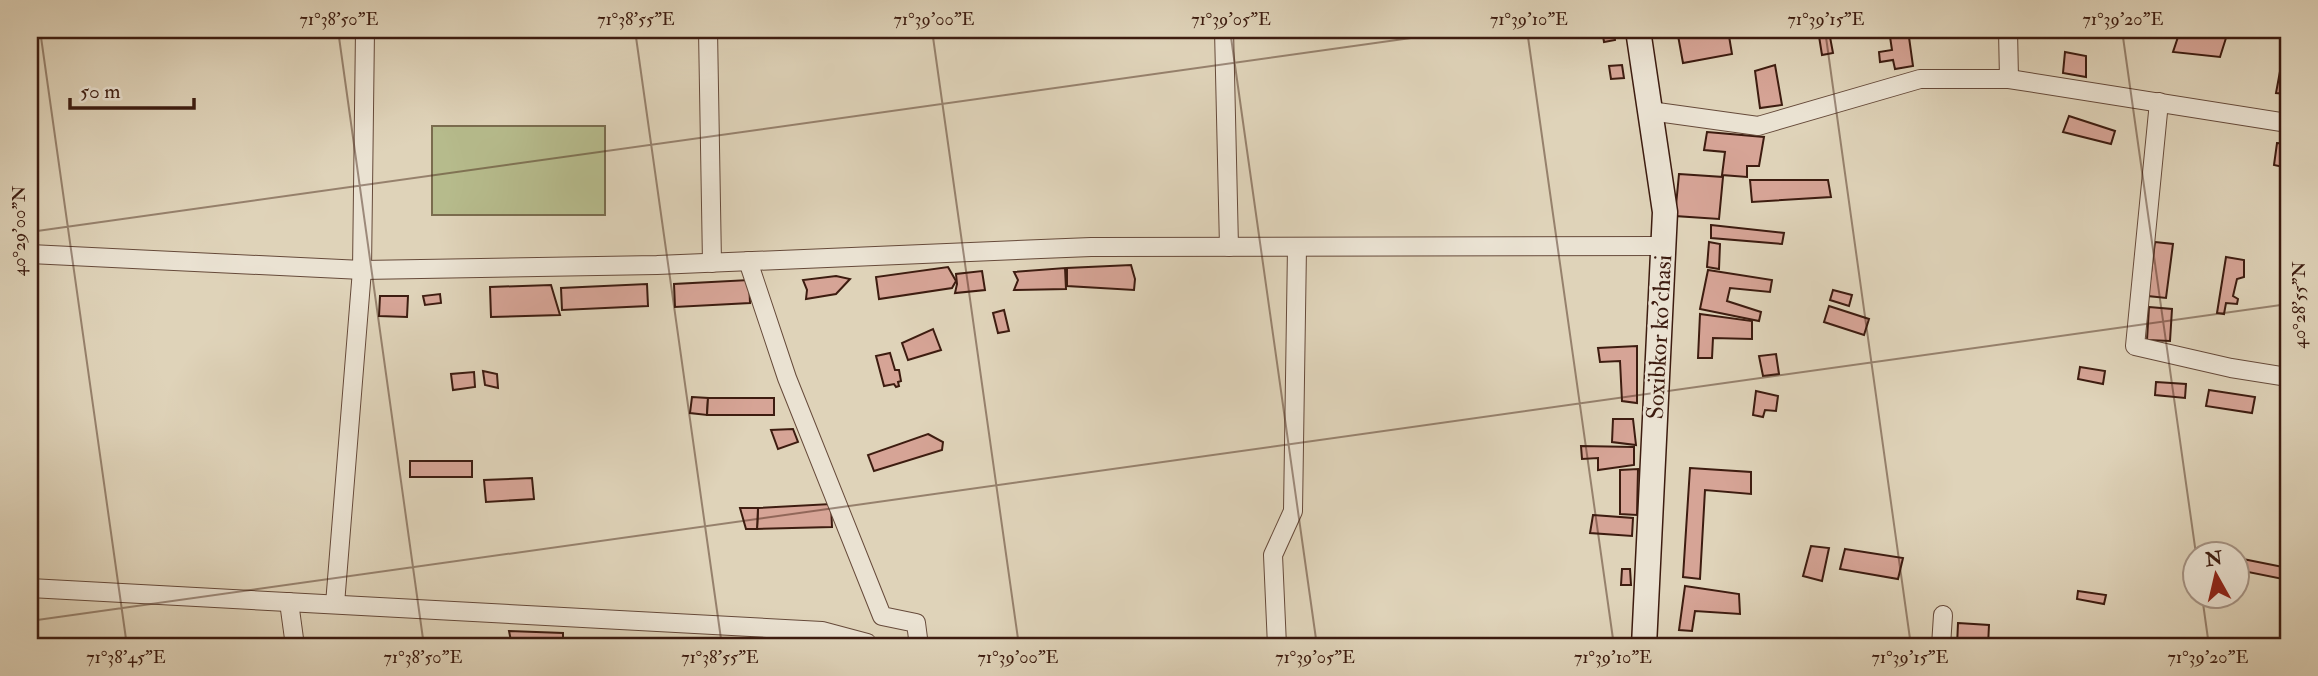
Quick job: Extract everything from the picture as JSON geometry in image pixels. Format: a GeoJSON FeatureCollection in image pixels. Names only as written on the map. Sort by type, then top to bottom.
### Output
{"type":"FeatureCollection","features":[{"type":"Feature","properties":{"kind":"main road","name":"Soxibkor ko'chasi"},"geometry":{"type":"LineString","coordinates":[[1638,30],[1665,212],[1644,646]]}},
{"type":"Feature","properties":{"kind":"street"},"geometry":{"type":"LineString","coordinates":[[335,604],[362,270],[365,30]]}},
{"type":"Feature","properties":{"kind":"street"},"geometry":{"type":"LineString","coordinates":[[708,30],[712,263]]}},
{"type":"Feature","properties":{"kind":"street"},"geometry":{"type":"LineString","coordinates":[[1224,30],[1229,247]]}},
{"type":"Feature","properties":{"kind":"street"},"geometry":{"type":"LineString","coordinates":[[2008,30],[2008,79]]}},
{"type":"Feature","properties":{"kind":"street"},"geometry":{"type":"LineString","coordinates":[[1650,111],[1758,126],[1920,79],[2008,79],[2288,123]]}},
{"type":"Feature","properties":{"kind":"street"},"geometry":{"type":"LineString","coordinates":[[2159,102],[2135,346],[2231,368],[2288,377]]}},
{"type":"Feature","properties":{"kind":"street"},"geometry":{"type":"LineString","coordinates":[[30,254],[362,270],[712,263],[1091,247],[1663,246]]}},
{"type":"Feature","properties":{"kind":"street"},"geometry":{"type":"LineString","coordinates":[[1277,646],[1273,555],[1293,511],[1297,247]]}},
{"type":"Feature","properties":{"kind":"street"},"geometry":{"type":"LineString","coordinates":[[748,261],[787,378],[882,616],[916,624],[919,646]]}},
{"type":"Feature","properties":{"kind":"street"},"geometry":{"type":"LineString","coordinates":[[30,589],[822,631],[867,643],[867,646]]}},
{"type":"Feature","properties":{"kind":"street"},"geometry":{"type":"LineString","coordinates":[[289,602],[295,646]]}},
{"type":"Feature","properties":{"kind":"street"},"geometry":{"type":"LineString","coordinates":[[1941,646],[1943,615]]}},
{"type":"Feature","properties":{"kind":"green space"},"geometry":{"type":"Polygon","coordinates":[[[432,126],[605,126],[605,215],[432,215],[432,126]]]}},
{"type":"Feature","properties":{"kind":"building"},"geometry":{"type":"Polygon","coordinates":[[[1602,30],[1614,30],[1615,40],[1604,42],[1602,30]]]}},
{"type":"Feature","properties":{"kind":"building"},"geometry":{"type":"Polygon","coordinates":[[[1677,30],[1728,30],[1732,54],[1683,63],[1677,30]]]}},
{"type":"Feature","properties":{"kind":"building"},"geometry":{"type":"Polygon","coordinates":[[[1818,30],[1853,31],[1830,37],[1833,53],[1822,55],[1818,30]]]}},
{"type":"Feature","properties":{"kind":"building"},"geometry":{"type":"Polygon","coordinates":[[[1889,30],[1908,30],[1913,66],[1895,69],[1893,60],[1880,62],[1879,52],[1892,50],[1889,30]]]}},
{"type":"Feature","properties":{"kind":"building"},"geometry":{"type":"Polygon","coordinates":[[[1977,30],[1997,30],[1998,36],[1979,38],[1977,30]]]}},
{"type":"Feature","properties":{"kind":"building"},"geometry":{"type":"Polygon","coordinates":[[[2179,34],[2226,38],[2220,57],[2173,52],[2179,34]]]}},
{"type":"Feature","properties":{"kind":"building"},"geometry":{"type":"Polygon","coordinates":[[[2285,44],[2288,45],[2288,94],[2276,93],[2285,44]]]}},
{"type":"Feature","properties":{"kind":"building"},"geometry":{"type":"Polygon","coordinates":[[[2065,52],[2086,56],[2086,77],[2063,73],[2065,52]]]}},
{"type":"Feature","properties":{"kind":"building"},"geometry":{"type":"Polygon","coordinates":[[[1622,65],[1624,78],[1611,79],[1609,66],[1622,65]]]}},
{"type":"Feature","properties":{"kind":"building"},"geometry":{"type":"Polygon","coordinates":[[[1775,65],[1782,105],[1760,108],[1755,71],[1775,65]]]}},
{"type":"Feature","properties":{"kind":"building"},"geometry":{"type":"Polygon","coordinates":[[[2069,116],[2115,131],[2111,144],[2063,132],[2069,116]]]}},
{"type":"Feature","properties":{"kind":"building"},"geometry":{"type":"Polygon","coordinates":[[[1707,132],[1764,137],[1759,166],[1747,166],[1747,177],[1722,175],[1725,152],[1704,150],[1707,132]]]}},
{"type":"Feature","properties":{"kind":"building"},"geometry":{"type":"Polygon","coordinates":[[[2277,143],[2288,144],[2288,168],[2274,165],[2277,143]]]}},
{"type":"Feature","properties":{"kind":"building"},"geometry":{"type":"Polygon","coordinates":[[[1679,174],[1723,177],[1719,219],[1675,216],[1679,174]]]}},
{"type":"Feature","properties":{"kind":"building"},"geometry":{"type":"Polygon","coordinates":[[[1750,180],[1828,180],[1831,197],[1752,202],[1750,180]]]}},
{"type":"Feature","properties":{"kind":"building"},"geometry":{"type":"Polygon","coordinates":[[[1711,225],[1784,233],[1782,244],[1711,238],[1711,225]]]}},
{"type":"Feature","properties":{"kind":"building"},"geometry":{"type":"Polygon","coordinates":[[[1709,242],[1720,244],[1719,269],[1707,267],[1709,242]]]}},
{"type":"Feature","properties":{"kind":"building"},"geometry":{"type":"Polygon","coordinates":[[[2155,242],[2173,244],[2166,298],[2148,296],[2155,242]]]}},
{"type":"Feature","properties":{"kind":"building"},"geometry":{"type":"Polygon","coordinates":[[[2226,257],[2244,260],[2244,277],[2237,279],[2233,296],[2238,299],[2237,304],[2226,303],[2224,314],[2217,313],[2226,257]]]}},
{"type":"Feature","properties":{"kind":"building"},"geometry":{"type":"Polygon","coordinates":[[[1131,265],[1135,279],[1134,290],[1067,286],[1067,268],[1131,265]]]}},
{"type":"Feature","properties":{"kind":"building"},"geometry":{"type":"Polygon","coordinates":[[[948,267],[956,281],[952,288],[879,299],[876,277],[948,267]]]}},
{"type":"Feature","properties":{"kind":"building"},"geometry":{"type":"Polygon","coordinates":[[[1065,268],[1066,289],[1014,290],[1018,280],[1014,272],[1065,268]]]}},
{"type":"Feature","properties":{"kind":"building"},"geometry":{"type":"Polygon","coordinates":[[[1708,270],[1772,280],[1770,292],[1730,288],[1727,301],[1761,312],[1759,321],[1700,309],[1708,270]]]}},
{"type":"Feature","properties":{"kind":"building"},"geometry":{"type":"Polygon","coordinates":[[[982,271],[985,290],[955,293],[956,274],[982,271]]]}},
{"type":"Feature","properties":{"kind":"building"},"geometry":{"type":"Polygon","coordinates":[[[836,276],[850,279],[836,294],[806,299],[807,290],[803,280],[836,276]]]}},
{"type":"Feature","properties":{"kind":"building"},"geometry":{"type":"Polygon","coordinates":[[[749,280],[750,303],[675,307],[674,284],[749,280]]]}},
{"type":"Feature","properties":{"kind":"building"},"geometry":{"type":"Polygon","coordinates":[[[647,284],[648,306],[562,310],[561,288],[647,284]]]}},
{"type":"Feature","properties":{"kind":"building"},"geometry":{"type":"Polygon","coordinates":[[[551,285],[560,315],[491,317],[490,287],[551,285]]]}},
{"type":"Feature","properties":{"kind":"building"},"geometry":{"type":"Polygon","coordinates":[[[1833,290],[1852,295],[1849,306],[1830,300],[1833,290]]]}},
{"type":"Feature","properties":{"kind":"building"},"geometry":{"type":"Polygon","coordinates":[[[440,294],[441,303],[425,305],[423,296],[440,294]]]}},
{"type":"Feature","properties":{"kind":"building"},"geometry":{"type":"Polygon","coordinates":[[[380,296],[408,296],[407,317],[379,316],[380,296]]]}},
{"type":"Feature","properties":{"kind":"building"},"geometry":{"type":"Polygon","coordinates":[[[1829,306],[1869,319],[1864,335],[1824,322],[1829,306]]]}},
{"type":"Feature","properties":{"kind":"building"},"geometry":{"type":"Polygon","coordinates":[[[2149,307],[2172,309],[2170,341],[2147,340],[2149,307]]]}},
{"type":"Feature","properties":{"kind":"building"},"geometry":{"type":"Polygon","coordinates":[[[1004,310],[1009,331],[998,333],[993,313],[1004,310]]]}},
{"type":"Feature","properties":{"kind":"building"},"geometry":{"type":"Polygon","coordinates":[[[1700,314],[1752,321],[1752,339],[1713,338],[1712,358],[1698,358],[1700,314]]]}},
{"type":"Feature","properties":{"kind":"building"},"geometry":{"type":"Polygon","coordinates":[[[933,329],[941,350],[908,360],[902,343],[933,329]]]}},
{"type":"Feature","properties":{"kind":"building"},"geometry":{"type":"Polygon","coordinates":[[[1637,346],[1637,403],[1622,401],[1620,361],[1600,362],[1598,348],[1637,346]]]}},
{"type":"Feature","properties":{"kind":"building"},"geometry":{"type":"Polygon","coordinates":[[[890,353],[895,370],[899,370],[901,381],[896,387],[894,384],[884,386],[876,356],[890,353]]]}},
{"type":"Feature","properties":{"kind":"building"},"geometry":{"type":"Polygon","coordinates":[[[1776,354],[1779,374],[1763,376],[1759,356],[1776,354]]]}},
{"type":"Feature","properties":{"kind":"building"},"geometry":{"type":"Polygon","coordinates":[[[2080,367],[2105,371],[2103,384],[2078,379],[2080,367]]]}},
{"type":"Feature","properties":{"kind":"building"},"geometry":{"type":"Polygon","coordinates":[[[483,371],[497,374],[498,388],[485,385],[483,371]]]}},
{"type":"Feature","properties":{"kind":"building"},"geometry":{"type":"Polygon","coordinates":[[[474,372],[475,387],[453,390],[451,374],[474,372]]]}},
{"type":"Feature","properties":{"kind":"building"},"geometry":{"type":"Polygon","coordinates":[[[2156,382],[2186,384],[2185,398],[2155,395],[2156,382]]]}},
{"type":"Feature","properties":{"kind":"building"},"geometry":{"type":"Polygon","coordinates":[[[2209,390],[2255,397],[2252,413],[2206,406],[2209,390]]]}},
{"type":"Feature","properties":{"kind":"building"},"geometry":{"type":"Polygon","coordinates":[[[1756,391],[1778,396],[1776,411],[1765,410],[1763,417],[1753,415],[1756,391]]]}},
{"type":"Feature","properties":{"kind":"building"},"geometry":{"type":"Polygon","coordinates":[[[692,397],[708,398],[707,415],[690,413],[692,397]]]}},
{"type":"Feature","properties":{"kind":"building"},"geometry":{"type":"Polygon","coordinates":[[[708,398],[774,398],[774,415],[707,415],[708,398]]]}},
{"type":"Feature","properties":{"kind":"building"},"geometry":{"type":"Polygon","coordinates":[[[1613,419],[1633,419],[1636,445],[1612,442],[1613,419]]]}},
{"type":"Feature","properties":{"kind":"building"},"geometry":{"type":"Polygon","coordinates":[[[793,429],[798,442],[778,449],[771,430],[793,429]]]}},
{"type":"Feature","properties":{"kind":"building"},"geometry":{"type":"Polygon","coordinates":[[[928,434],[943,442],[942,450],[874,471],[868,455],[928,434]]]}},
{"type":"Feature","properties":{"kind":"building"},"geometry":{"type":"Polygon","coordinates":[[[1581,446],[1634,447],[1634,465],[1598,470],[1598,458],[1582,459],[1581,446]]]}},
{"type":"Feature","properties":{"kind":"building"},"geometry":{"type":"Polygon","coordinates":[[[410,461],[472,461],[472,477],[410,477],[410,461]]]}},
{"type":"Feature","properties":{"kind":"building"},"geometry":{"type":"Polygon","coordinates":[[[1690,468],[1751,472],[1751,494],[1705,490],[1700,579],[1683,577],[1690,468]]]}},
{"type":"Feature","properties":{"kind":"building"},"geometry":{"type":"Polygon","coordinates":[[[1638,469],[1637,515],[1620,514],[1620,470],[1638,469]]]}},
{"type":"Feature","properties":{"kind":"building"},"geometry":{"type":"Polygon","coordinates":[[[532,478],[534,499],[486,502],[484,480],[532,478]]]}},
{"type":"Feature","properties":{"kind":"building"},"geometry":{"type":"Polygon","coordinates":[[[831,504],[832,527],[757,529],[758,508],[831,504]]]}},
{"type":"Feature","properties":{"kind":"building"},"geometry":{"type":"Polygon","coordinates":[[[740,508],[758,508],[757,529],[746,529],[740,508]]]}},
{"type":"Feature","properties":{"kind":"building"},"geometry":{"type":"Polygon","coordinates":[[[1593,515],[1633,518],[1632,536],[1590,533],[1593,515]]]}},
{"type":"Feature","properties":{"kind":"building"},"geometry":{"type":"Polygon","coordinates":[[[1811,546],[1829,548],[1822,581],[1803,576],[1811,546]]]}},
{"type":"Feature","properties":{"kind":"building"},"geometry":{"type":"Polygon","coordinates":[[[1845,549],[1903,558],[1898,579],[1840,569],[1845,549]]]}},
{"type":"Feature","properties":{"kind":"building"},"geometry":{"type":"Polygon","coordinates":[[[2252,561],[2288,568],[2288,580],[2252,573],[2252,561]]]}},
{"type":"Feature","properties":{"kind":"building"},"geometry":{"type":"Polygon","coordinates":[[[1622,569],[1630,569],[1631,585],[1621,585],[1622,569]]]}},
{"type":"Feature","properties":{"kind":"building"},"geometry":{"type":"Polygon","coordinates":[[[1685,586],[1739,594],[1740,614],[1695,611],[1692,631],[1679,630],[1685,586]]]}},
{"type":"Feature","properties":{"kind":"building"},"geometry":{"type":"Polygon","coordinates":[[[2078,591],[2106,595],[2104,604],[2077,599],[2078,591]]]}},
{"type":"Feature","properties":{"kind":"building"},"geometry":{"type":"Polygon","coordinates":[[[1958,623],[1989,625],[1988,646],[1957,646],[1958,623]]]}},
{"type":"Feature","properties":{"kind":"building"},"geometry":{"type":"Polygon","coordinates":[[[509,631],[563,633],[563,646],[512,646],[509,631]]]}},
{"type":"Feature","properties":{"kind":"building"},"geometry":{"type":"Polygon","coordinates":[[[832,641],[832,646],[797,646],[797,644],[832,641]]]}}]}
